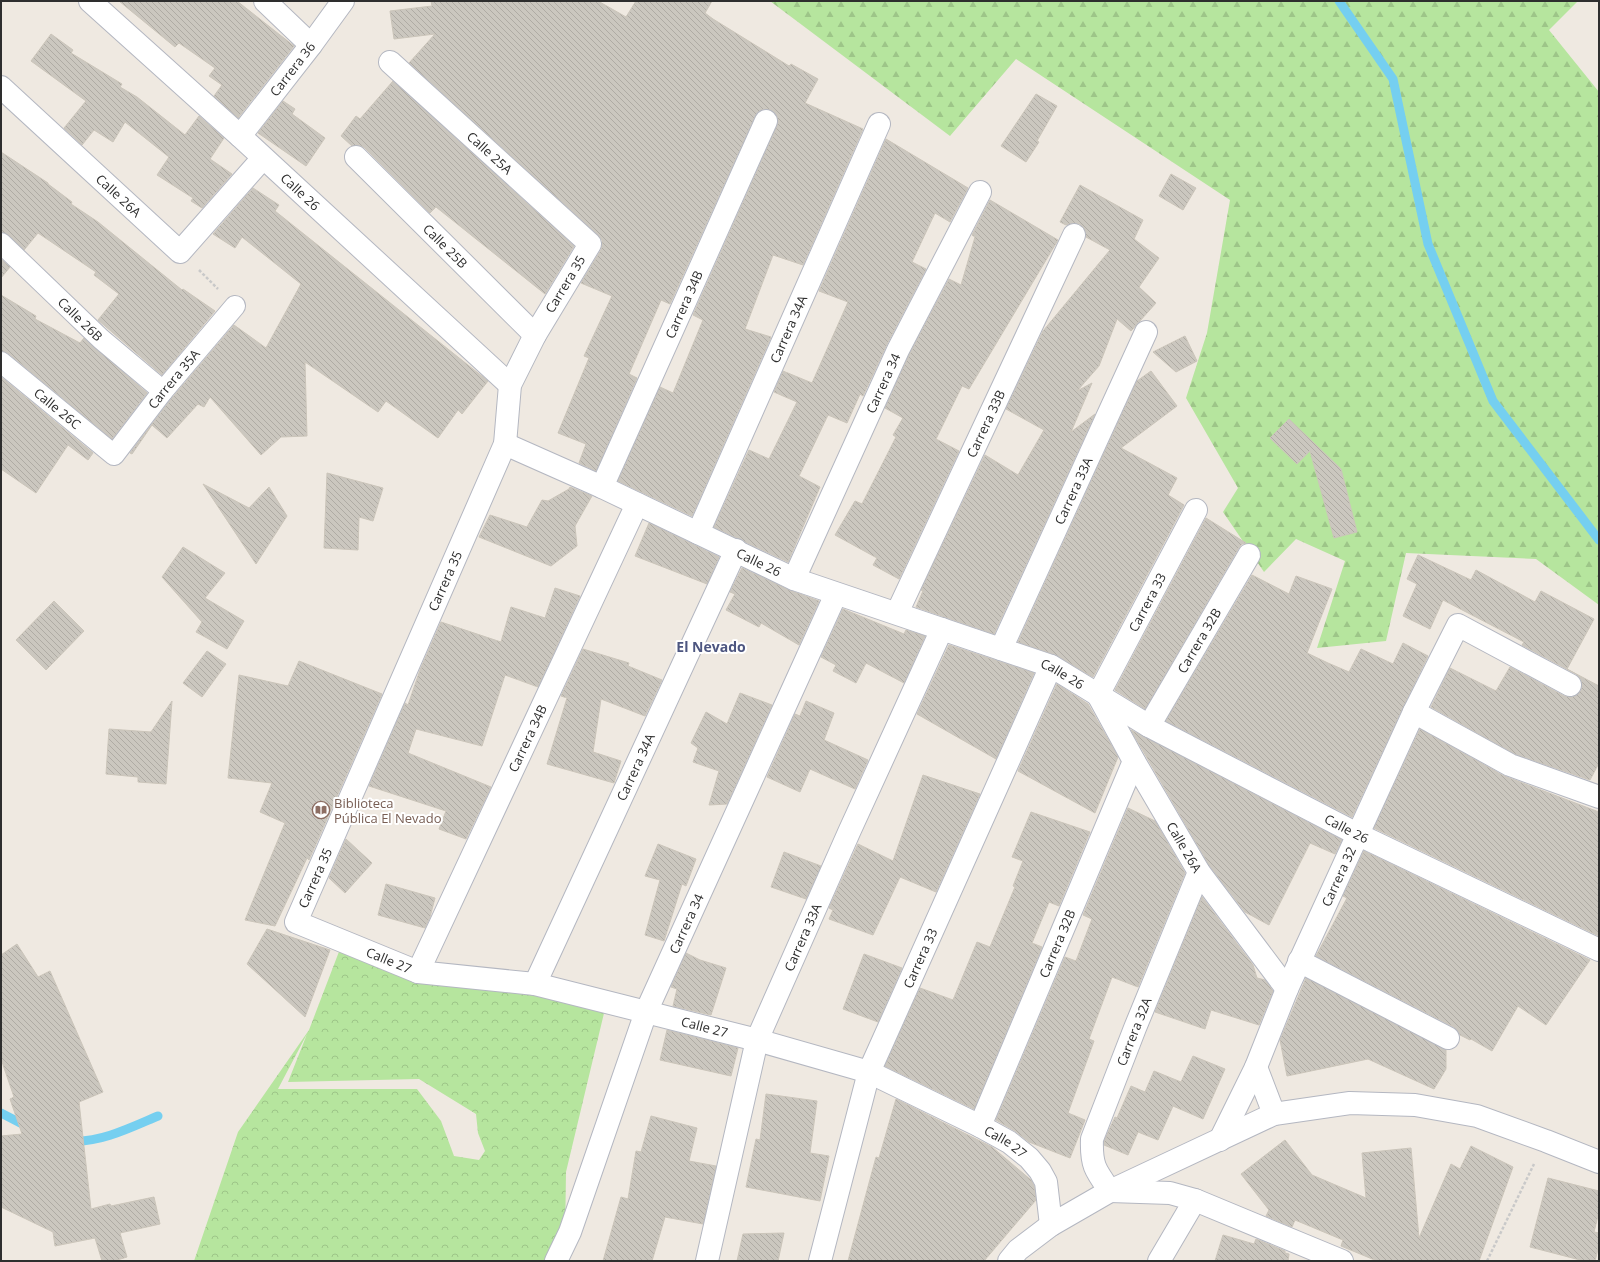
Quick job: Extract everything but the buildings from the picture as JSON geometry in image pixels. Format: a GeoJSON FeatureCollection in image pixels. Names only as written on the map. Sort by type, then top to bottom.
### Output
{"type":"FeatureCollection","features":[{"type":"Feature","properties":{"kind":"street","name":"Calle 26"},"geometry":{"type":"LineString","coordinates":[[90,1],[240,136],[510,385]]}},
{"type":"Feature","properties":{"kind":"street"},"geometry":{"type":"LineString","coordinates":[[265,1],[311,45]]}},
{"type":"Feature","properties":{"kind":"street","name":"Carrera 36"},"geometry":{"type":"LineString","coordinates":[[240,136],[311,45],[343,1]]}},
{"type":"Feature","properties":{"kind":"street","name":"Calle 25A"},"geometry":{"type":"LineString","coordinates":[[390,62],[590,244]]}},
{"type":"Feature","properties":{"kind":"street","name":"Calle 26A"},"geometry":{"type":"LineString","coordinates":[[1,86],[180,252]]}},
{"type":"Feature","properties":{"kind":"street","name":"Carrera 34B"},"geometry":{"type":"LineString","coordinates":[[602,487],[766,121]]}},
{"type":"Feature","properties":{"kind":"street","name":"Carrera 34A"},"geometry":{"type":"LineString","coordinates":[[698,533],[879,124]]}},
{"type":"Feature","properties":{"kind":"street","name":"Calle 25B"},"geometry":{"type":"LineString","coordinates":[[356,157],[535,335]]}},
{"type":"Feature","properties":{"kind":"street"},"geometry":{"type":"LineString","coordinates":[[180,252],[263,158]]}},
{"type":"Feature","properties":{"kind":"street","name":"Carrera 34"},"geometry":{"type":"LineString","coordinates":[[794,578],[898,350],[980,192]]}},
{"type":"Feature","properties":{"kind":"street","name":"Carrera 33B"},"geometry":{"type":"LineString","coordinates":[[897,613],[1074,235]]}},
{"type":"Feature","properties":{"kind":"street","name":"Calle 26B"},"geometry":{"type":"LineString","coordinates":[[1,243],[101,339],[162,391]]}},
{"type":"Feature","properties":{"kind":"street","name":"Carrera 35"},"geometry":{"type":"LineString","coordinates":[[296,922],[505,444],[510,385],[535,335],[590,244]]}},
{"type":"Feature","properties":{"kind":"street","name":"Carrera 35A"},"geometry":{"type":"LineString","coordinates":[[114,455],[162,391],[235,306]]}},
{"type":"Feature","properties":{"kind":"street","name":"Carrera 33A"},"geometry":{"type":"LineString","coordinates":[[1001,649],[1146,332]]}},
{"type":"Feature","properties":{"kind":"street","name":"Calle 26C"},"geometry":{"type":"LineString","coordinates":[[1,362],[114,455]]}},
{"type":"Feature","properties":{"kind":"street","name":"Calle 26"},"geometry":{"type":"LineString","coordinates":[[505,444],[602,487],[794,578],[836,594],[897,613],[1051,666],[1149,726],[1359,834],[1599,950]]}},
{"type":"Feature","properties":{"kind":"street","name":"Carrera 34B"},"geometry":{"type":"LineString","coordinates":[[418,972],[637,504]]}},
{"type":"Feature","properties":{"kind":"street","name":"Carrera 33"},"geometry":{"type":"LineString","coordinates":[[1098,695],[1196,510]]}},
{"type":"Feature","properties":{"kind":"street","name":"Carrera 34A"},"geometry":{"type":"LineString","coordinates":[[535,984],[736,550]]}},
{"type":"Feature","properties":{"kind":"street","name":"Carrera 32B"},"geometry":{"type":"LineString","coordinates":[[1149,726],[1249,555]]}},
{"type":"Feature","properties":{"kind":"street","name":"Carrera 34"},"geometry":{"type":"LineString","coordinates":[[556,1261],[570,1232],[646,1012],[836,594]]}},
{"type":"Feature","properties":{"kind":"street","name":"Carrera 32"},"geometry":{"type":"LineString","coordinates":[[1220,1140],[1256,1067],[1287,989],[1414,712],[1458,625],[1570,685]]}},
{"type":"Feature","properties":{"kind":"street","name":"Carrera 33A"},"geometry":{"type":"LineString","coordinates":[[707,1261],[757,1040],[850,830],[942,629]]}},
{"type":"Feature","properties":{"kind":"street","name":"Carrera 33"},"geometry":{"type":"LineString","coordinates":[[820,1261],[868,1072],[1051,666]]}},
{"type":"Feature","properties":{"kind":"street","name":"Calle 26A"},"geometry":{"type":"LineString","coordinates":[[1098,695],[1134,761],[1199,872],[1287,989]]}},
{"type":"Feature","properties":{"kind":"street"},"geometry":{"type":"LineString","coordinates":[[1414,712],[1510,765],[1599,798]]}},
{"type":"Feature","properties":{"kind":"street","name":"Carrera 32B"},"geometry":{"type":"LineString","coordinates":[[980,1126],[1134,761]]}},
{"type":"Feature","properties":{"kind":"street","name":"Carrera 32A"},"geometry":{"type":"LineString","coordinates":[[1110,1191],[1096,1172],[1091,1156],[1092,1139],[1135,1028],[1199,872]]}},
{"type":"Feature","properties":{"kind":"street","name":"Calle 27"},"geometry":{"type":"LineString","coordinates":[[296,922],[418,972],[535,984],[757,1040],[868,1072],[980,1126],[1008,1142],[1029,1158],[1040,1171],[1046,1182],[1051,1225]]}},
{"type":"Feature","properties":{"kind":"street"},"geometry":{"type":"LineString","coordinates":[[1300,961],[1448,1038]]}},
{"type":"Feature","properties":{"kind":"street"},"geometry":{"type":"LineString","coordinates":[[1256,1067],[1274,1114]]}},
{"type":"Feature","properties":{"kind":"street"},"geometry":{"type":"LineString","coordinates":[[1014,1257],[1051,1225],[1110,1191],[1274,1114],[1350,1103],[1415,1105],[1477,1116],[1599,1162]]}},
{"type":"Feature","properties":{"kind":"street"},"geometry":{"type":"LineString","coordinates":[[1110,1191],[1170,1193],[1195,1200],[1342,1261]]}},
{"type":"Feature","properties":{"kind":"street"},"geometry":{"type":"LineString","coordinates":[[1159,1261],[1195,1200]]}},
{"type":"Feature","properties":{"kind":"path"},"geometry":{"type":"LineString","coordinates":[[180,252],[235,306]]}},
{"type":"Feature","properties":{"kind":"path"},"geometry":{"type":"LineString","coordinates":[[1487,1261],[1546,1141]]}},
{"type":"Feature","properties":{"kind":"green space"},"geometry":{"type":"Polygon","coordinates":[[[770,1],[1578,1],[1549,30],[1599,92],[1599,605],[1536,559],[1406,553],[1386,641],[1317,648],[1345,561],[1296,539],[1264,572],[1223,512],[1238,488],[1186,398],[1207,333],[1230,200],[1016,59],[950,136],[770,1]]]}},
{"type":"Feature","properties":{"kind":"green space"},"geometry":{"type":"Polygon","coordinates":[[[340,949],[605,1009],[566,1172],[565,1240],[548,1261],[194,1261],[238,1132],[309,1030],[340,949]],[[307,1034],[278,1089],[417,1089],[441,1121],[454,1156],[479,1160],[485,1151],[478,1133],[476,1114],[419,1079],[288,1082],[307,1034]]]}},
{"type":"Feature","properties":{"kind":"waterway"},"geometry":{"type":"LineString","coordinates":[[1339,1],[1393,79],[1428,244],[1493,401],[1599,540]]}},
{"type":"Feature","properties":{"kind":"waterway"},"geometry":{"type":"LineString","coordinates":[[1,1113],[30,1128]]}},
{"type":"Feature","properties":{"kind":"waterway"},"geometry":{"type":"LineString","coordinates":[[72,1141],[83,1141],[105,1137],[158,1116]]}},
{"type":"Feature","properties":{"kind":"place","name":"Biblioteca Pública El Nevado"},"geometry":{"type":"Point","coordinates":[321,810]}},
{"type":"Feature","properties":{"kind":"district","name":"El Nevado"},"geometry":{"type":"Point","coordinates":[711,646]}}]}
